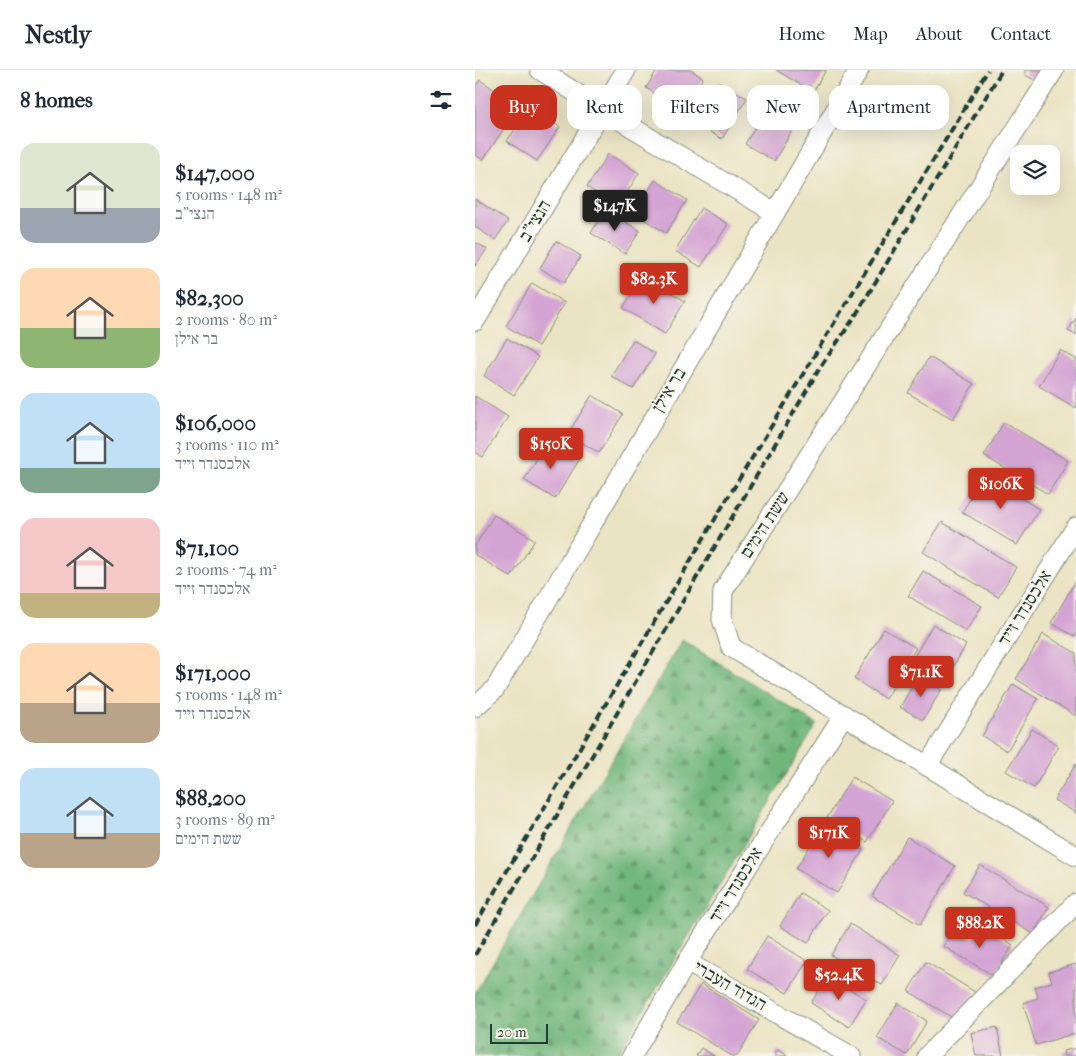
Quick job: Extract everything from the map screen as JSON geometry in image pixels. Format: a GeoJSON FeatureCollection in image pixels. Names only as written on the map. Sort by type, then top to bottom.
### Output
{"type":"FeatureCollection","features":[{"type":"Feature","properties":{"kind":"street"},"geometry":{"type":"LineString","coordinates":[[540,70],[567,87]]}},
{"type":"Feature","properties":{"kind":"street","name":"הנצי\"ב"},"geometry":{"type":"LineString","coordinates":[[617,85],[626,70]]}},
{"type":"Feature","properties":{"kind":"street","name":"בר אילן"},"geometry":{"type":"LineString","coordinates":[[475,707],[495,689],[859,70]]}},
{"type":"Feature","properties":{"kind":"street","name":"ששת הימים"},"geometry":{"type":"LineString","coordinates":[[1054,70],[723,591],[722,619],[731,647],[1076,856]]}},
{"type":"Feature","properties":{"kind":"street","name":"הנצי\"ב"},"geometry":{"type":"LineString","coordinates":[[475,321],[591,130]]}},
{"type":"Feature","properties":{"kind":"street"},"geometry":{"type":"LineString","coordinates":[[637,130],[774,212]]}},
{"type":"Feature","properties":{"kind":"street","name":"אלכסנדר זייד"},"geometry":{"type":"LineString","coordinates":[[927,766],[1076,526]]}},
{"type":"Feature","properties":{"kind":"street","name":"אלכסנדר זייד"},"geometry":{"type":"LineString","coordinates":[[632,1056],[687,962],[844,716]]}},
{"type":"Feature","properties":{"kind":"street"},"geometry":{"type":"LineString","coordinates":[[927,1056],[1076,903]]}},
{"type":"Feature","properties":{"kind":"street","name":"הגדוד העברי"},"geometry":{"type":"LineString","coordinates":[[687,962],[851,1056]]}},
{"type":"Feature","properties":{"kind":"green space"},"geometry":{"type":"Polygon","coordinates":[[[682,640],[817,724],[616,1056],[475,1056],[475,993],[682,640]]]}},
{"type":"Feature","properties":{"kind":"building"},"geometry":{"type":"Polygon","coordinates":[[[657,70],[691,70],[703,78],[699,85],[652,85],[652,91],[646,88],[657,70]]]}},
{"type":"Feature","properties":{"kind":"building"},"geometry":{"type":"Polygon","coordinates":[[[776,70],[826,70],[817,85],[801,85],[776,70]]]}},
{"type":"Feature","properties":{"kind":"building"},"geometry":{"type":"Polygon","coordinates":[[[1025,70],[1048,70],[1040,83],[1025,75],[1025,70]]]}},
{"type":"Feature","properties":{"kind":"building"},"geometry":{"type":"Polygon","coordinates":[[[480,80],[490,87],[490,130],[503,130],[483,160],[475,155],[475,87],[480,80]]]}},
{"type":"Feature","properties":{"kind":"building"},"geometry":{"type":"Polygon","coordinates":[[[737,92],[747,98],[737,114],[737,92]]]}},
{"type":"Feature","properties":{"kind":"building"},"geometry":{"type":"Polygon","coordinates":[[[557,125],[560,127],[537,161],[507,141],[515,130],[557,130],[557,125]]]}},
{"type":"Feature","properties":{"kind":"building"},"geometry":{"type":"Polygon","coordinates":[[[707,130],[727,130],[722,139],[707,130]]]}},
{"type":"Feature","properties":{"kind":"building"},"geometry":{"type":"Polygon","coordinates":[[[753,130],[792,130],[774,161],[745,144],[753,130]]]}},
{"type":"Feature","properties":{"kind":"building"},"geometry":{"type":"Polygon","coordinates":[[[608,154],[639,173],[618,207],[587,187],[608,154]]]}},
{"type":"Feature","properties":{"kind":"building"},"geometry":{"type":"Polygon","coordinates":[[[655,180],[687,200],[666,233],[634,213],[655,180]]]}},
{"type":"Feature","properties":{"kind":"building"},"geometry":{"type":"Polygon","coordinates":[[[475,199],[508,221],[495,240],[475,227],[475,199]]]}},
{"type":"Feature","properties":{"kind":"building"},"geometry":{"type":"Polygon","coordinates":[[[701,208],[728,224],[701,267],[675,251],[701,208]]]}},
{"type":"Feature","properties":{"kind":"building"},"geometry":{"type":"Polygon","coordinates":[[[605,210],[640,231],[625,254],[591,233],[605,210]]]}},
{"type":"Feature","properties":{"kind":"building"},"geometry":{"type":"Polygon","coordinates":[[[556,241],[581,256],[564,283],[540,268],[556,241]]]}},
{"type":"Feature","properties":{"kind":"building"},"geometry":{"type":"Polygon","coordinates":[[[475,242],[487,249],[475,266],[475,242]]]}},
{"type":"Feature","properties":{"kind":"building"},"geometry":{"type":"Polygon","coordinates":[[[643,276],[685,301],[665,334],[623,308],[643,276]]]}},
{"type":"Feature","properties":{"kind":"building"},"geometry":{"type":"Polygon","coordinates":[[[532,283],[565,303],[538,346],[506,326],[532,283]]]}},
{"type":"Feature","properties":{"kind":"building"},"geometry":{"type":"Polygon","coordinates":[[[1076,318],[1076,335],[1068,331],[1076,318]]]}},
{"type":"Feature","properties":{"kind":"building"},"geometry":{"type":"Polygon","coordinates":[[[507,338],[538,357],[514,395],[484,376],[507,338]]]}},
{"type":"Feature","properties":{"kind":"building"},"geometry":{"type":"Polygon","coordinates":[[[633,340],[655,354],[633,389],[611,376],[633,340]]]}},
{"type":"Feature","properties":{"kind":"building"},"geometry":{"type":"Polygon","coordinates":[[[1060,350],[1076,359],[1076,408],[1039,386],[1060,350]]]}},
{"type":"Feature","properties":{"kind":"building"},"geometry":{"type":"Polygon","coordinates":[[[929,357],[974,384],[953,419],[908,393],[929,357]]]}},
{"type":"Feature","properties":{"kind":"building"},"geometry":{"type":"Polygon","coordinates":[[[592,395],[623,414],[599,453],[568,434],[592,395]]]}},
{"type":"Feature","properties":{"kind":"building"},"geometry":{"type":"Polygon","coordinates":[[[475,396],[508,417],[483,457],[475,452],[475,396]]]}},
{"type":"Feature","properties":{"kind":"building"},"geometry":{"type":"Polygon","coordinates":[[[1004,422],[1068,461],[1048,494],[984,456],[1004,422]]]}},
{"type":"Feature","properties":{"kind":"building"},"geometry":{"type":"Polygon","coordinates":[[[548,441],[579,460],[555,499],[524,480],[548,441]]]}},
{"type":"Feature","properties":{"kind":"building"},"geometry":{"type":"Polygon","coordinates":[[[984,476],[1039,509],[1017,545],[962,512],[984,476]]]}},
{"type":"Feature","properties":{"kind":"building"},"geometry":{"type":"Polygon","coordinates":[[[494,515],[535,540],[511,577],[475,555],[475,546],[494,515]]]}},
{"type":"Feature","properties":{"kind":"building"},"geometry":{"type":"Polygon","coordinates":[[[942,522],[1016,567],[998,597],[923,552],[942,522]]]}},
{"type":"Feature","properties":{"kind":"building"},"geometry":{"type":"Polygon","coordinates":[[[923,571],[982,606],[966,631],[908,596],[923,571]]]}},
{"type":"Feature","properties":{"kind":"building"},"geometry":{"type":"Polygon","coordinates":[[[1076,581],[1076,637],[1051,623],[1076,581]]]}},
{"type":"Feature","properties":{"kind":"building"},"geometry":{"type":"Polygon","coordinates":[[[933,624],[966,645],[947,677],[914,657],[933,624]]]}},
{"type":"Feature","properties":{"kind":"building"},"geometry":{"type":"Polygon","coordinates":[[[884,629],[916,648],[886,699],[854,679],[884,629]]]}},
{"type":"Feature","properties":{"kind":"building"},"geometry":{"type":"Polygon","coordinates":[[[1043,634],[1076,653],[1076,716],[1016,679],[1043,634]]]}},
{"type":"Feature","properties":{"kind":"building"},"geometry":{"type":"Polygon","coordinates":[[[919,675],[942,689],[923,720],[900,707],[919,675]]]}},
{"type":"Feature","properties":{"kind":"building"},"geometry":{"type":"Polygon","coordinates":[[[1013,684],[1038,699],[1007,751],[982,736],[1013,684]]]}},
{"type":"Feature","properties":{"kind":"building"},"geometry":{"type":"Polygon","coordinates":[[[1032,729],[1059,746],[1034,788],[1006,771],[1032,729]]]}},
{"type":"Feature","properties":{"kind":"building"},"geometry":{"type":"Polygon","coordinates":[[[1076,764],[1076,813],[1054,800],[1076,764]]]}},
{"type":"Feature","properties":{"kind":"building"},"geometry":{"type":"Polygon","coordinates":[[[852,777],[892,801],[867,842],[827,818],[852,777]]]}},
{"type":"Feature","properties":{"kind":"building"},"geometry":{"type":"Polygon","coordinates":[[[822,826],[863,850],[837,893],[796,869],[822,826]]]}},
{"type":"Feature","properties":{"kind":"building"},"geometry":{"type":"Polygon","coordinates":[[[907,837],[955,866],[920,925],[872,896],[907,837]]]}},
{"type":"Feature","properties":{"kind":"building"},"geometry":{"type":"Polygon","coordinates":[[[980,865],[1049,907],[1033,934],[963,892],[980,865]]]}},
{"type":"Feature","properties":{"kind":"building"},"geometry":{"type":"Polygon","coordinates":[[[800,893],[828,910],[808,943],[780,926],[800,893]]]}},
{"type":"Feature","properties":{"kind":"building"},"geometry":{"type":"Polygon","coordinates":[[[850,924],[900,955],[882,985],[831,955],[850,924]]]}},
{"type":"Feature","properties":{"kind":"building"},"geometry":{"type":"Polygon","coordinates":[[[982,926],[1013,945],[994,976],[943,946],[954,928],[974,939],[982,926]]]}},
{"type":"Feature","properties":{"kind":"building"},"geometry":{"type":"Polygon","coordinates":[[[767,936],[807,961],[787,993],[747,969],[767,936]]]}},
{"type":"Feature","properties":{"kind":"building"},"geometry":{"type":"Polygon","coordinates":[[[926,962],[975,992],[958,1021],[908,991],[926,962]]]}},
{"type":"Feature","properties":{"kind":"building"},"geometry":{"type":"Polygon","coordinates":[[[1076,964],[1076,1033],[1036,1045],[1023,1003],[1038,998],[1035,987],[1052,982],[1049,972],[1076,964]]]}},
{"type":"Feature","properties":{"kind":"building"},"geometry":{"type":"Polygon","coordinates":[[[828,976],[866,999],[849,1027],[811,1003],[828,976]]]}},
{"type":"Feature","properties":{"kind":"building"},"geometry":{"type":"Polygon","coordinates":[[[701,984],[759,1020],[737,1056],[732,1056],[677,1022],[701,984]]]}},
{"type":"Feature","properties":{"kind":"building"},"geometry":{"type":"Polygon","coordinates":[[[898,1003],[927,1021],[907,1055],[877,1038],[898,1003]]]}},
{"type":"Feature","properties":{"kind":"building"},"geometry":{"type":"Polygon","coordinates":[[[997,1027],[1003,1056],[976,1056],[971,1033],[997,1027]]]}},
{"type":"Feature","properties":{"kind":"building"},"geometry":{"type":"Polygon","coordinates":[[[701,1048],[714,1056],[696,1056],[701,1048]]]}},
{"type":"Feature","properties":{"kind":"building"},"geometry":{"type":"Polygon","coordinates":[[[1076,1048],[1076,1056],[1064,1056],[1063,1051],[1076,1048]]]}},
{"type":"Feature","properties":{"kind":"building"},"geometry":{"type":"Polygon","coordinates":[[[778,1050],[788,1056],[774,1056],[778,1050]]]}},
{"type":"Feature","properties":{"kind":"railway"},"geometry":{"type":"LineString","coordinates":[[475,925],[721,509],[988,70]]}},
{"type":"Feature","properties":{"kind":"railway"},"geometry":{"type":"LineString","coordinates":[[475,955],[821,366],[854,318],[1002,70]]}}]}
